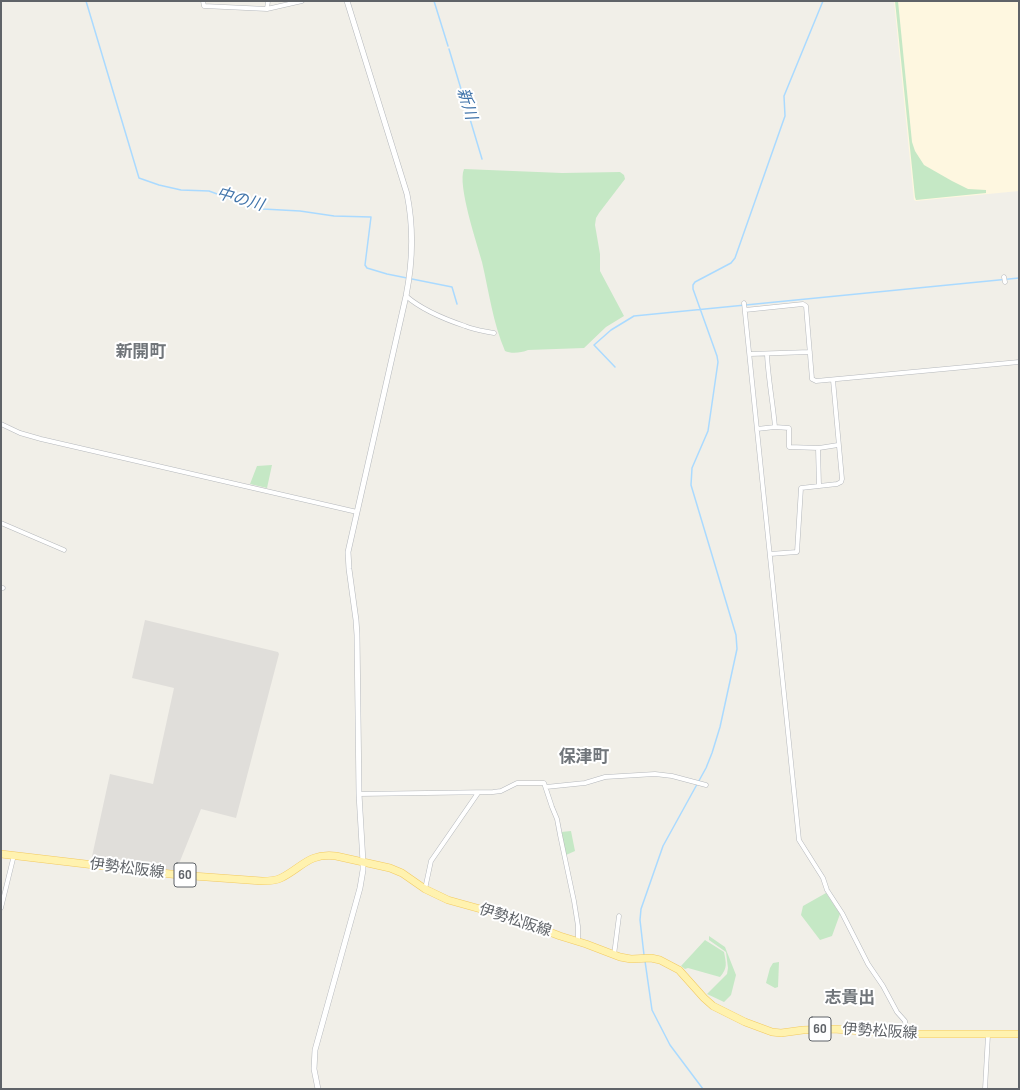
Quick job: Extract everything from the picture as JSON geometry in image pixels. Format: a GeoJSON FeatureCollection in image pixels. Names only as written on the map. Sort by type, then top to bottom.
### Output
{"type":"FeatureCollection","features":[{"type":"Feature","properties":{"kind":"main road","name":"伊勢松阪線"},"geometry":{"type":"LineString","coordinates":[[1,854],[179,875],[258,881],[273,881],[281,878],[318,856],[336,856],[390,868],[402,873],[425,889],[448,900],[513,918],[626,959],[655,958],[674,966],[685,975],[708,1002],[745,1022],[765,1030],[781,1033],[803,1030],[833,1029],[906,1034],[1019,1034]]}},
{"type":"Feature","properties":{"kind":"street"},"geometry":{"type":"LineString","coordinates":[[203,1],[204,6],[267,9],[302,1]]}},
{"type":"Feature","properties":{"kind":"street"},"geometry":{"type":"LineString","coordinates":[[267,9],[268,1]]}},
{"type":"Feature","properties":{"kind":"street"},"geometry":{"type":"LineString","coordinates":[[318,1089],[314,1069],[314,1050],[360,888],[363,870],[358,794],[356,620],[348,557],[349,546],[410,279],[412,246],[411,215],[406,194],[347,1]]}},
{"type":"Feature","properties":{"kind":"street"},"geometry":{"type":"LineString","coordinates":[[406,296],[412,301],[433,312],[466,327],[494,332]]}},
{"type":"Feature","properties":{"kind":"street"},"geometry":{"type":"LineString","coordinates":[[906,1034],[905,1021],[868,964],[842,913],[827,890],[823,878],[799,840],[744,307],[803,304],[806,306],[812,379],[816,381],[1019,362]]}},
{"type":"Feature","properties":{"kind":"street"},"geometry":{"type":"LineString","coordinates":[[750,354],[810,352]]}},
{"type":"Feature","properties":{"kind":"street"},"geometry":{"type":"LineString","coordinates":[[767,354],[767,370],[773,402],[775,427]]}},
{"type":"Feature","properties":{"kind":"street"},"geometry":{"type":"LineString","coordinates":[[770,554],[797,552],[801,488],[841,482],[842,479],[833,380]]}},
{"type":"Feature","properties":{"kind":"street"},"geometry":{"type":"LineString","coordinates":[[1,424],[20,433],[48,441],[357,512]]}},
{"type":"Feature","properties":{"kind":"street"},"geometry":{"type":"LineString","coordinates":[[757,428],[789,428],[789,447],[818,448],[838,445]]}},
{"type":"Feature","properties":{"kind":"street"},"geometry":{"type":"LineString","coordinates":[[818,448],[819,486]]}},
{"type":"Feature","properties":{"kind":"street"},"geometry":{"type":"LineString","coordinates":[[1,523],[64,550]]}},
{"type":"Feature","properties":{"kind":"street"},"geometry":{"type":"LineString","coordinates":[[546,787],[585,783],[605,777],[659,774],[706,785]]}},
{"type":"Feature","properties":{"kind":"street"},"geometry":{"type":"LineString","coordinates":[[358,794],[478,793],[500,791],[517,783],[544,783],[557,819],[574,901],[578,926],[578,941]]}},
{"type":"Feature","properties":{"kind":"street"},"geometry":{"type":"LineString","coordinates":[[425,889],[431,860],[478,793]]}},
{"type":"Feature","properties":{"kind":"street"},"geometry":{"type":"LineString","coordinates":[[1,908],[14,856]]}},
{"type":"Feature","properties":{"kind":"street"},"geometry":{"type":"LineString","coordinates":[[614,955],[619,916]]}},
{"type":"Feature","properties":{"kind":"street"},"geometry":{"type":"LineString","coordinates":[[985,1089],[988,1035]]}},
{"type":"Feature","properties":{"kind":"shaded area"},"geometry":{"type":"Polygon","coordinates":[[[894,1],[1019,1],[1019,191],[914,200],[894,1]]]}},
{"type":"Feature","properties":{"kind":"shaded area"},"geometry":{"type":"Polygon","coordinates":[[[145,620],[278,652],[279,654],[236,818],[201,809],[176,871],[91,861],[110,774],[153,784],[174,688],[132,678],[145,620]]]}},
{"type":"Feature","properties":{"kind":"green space"},"geometry":{"type":"Polygon","coordinates":[[[895,1],[898,1],[912,142],[915,151],[924,165],[968,189],[986,190],[986,193],[916,200],[895,1]]]}},
{"type":"Feature","properties":{"kind":"green space"},"geometry":{"type":"Polygon","coordinates":[[[464,169],[562,173],[620,172],[624,175],[625,179],[599,213],[596,218],[595,225],[600,254],[600,271],[624,316],[606,327],[584,348],[528,350],[516,353],[505,351],[494,318],[482,262],[465,200],[463,188],[464,169]]]}},
{"type":"Feature","properties":{"kind":"green space"},"geometry":{"type":"Polygon","coordinates":[[[272,465],[267,488],[250,484],[257,466],[272,465]]]}},
{"type":"Feature","properties":{"kind":"green space"},"geometry":{"type":"Polygon","coordinates":[[[571,831],[575,851],[566,855],[561,832],[571,831]]]}},
{"type":"Feature","properties":{"kind":"green space"},"geometry":{"type":"Polygon","coordinates":[[[826,893],[840,914],[832,936],[820,940],[801,915],[803,906],[826,893]]]}},
{"type":"Feature","properties":{"kind":"green space"},"geometry":{"type":"Polygon","coordinates":[[[709,936],[725,947],[736,975],[731,995],[724,1002],[707,994],[727,974],[728,968],[726,952],[709,940],[709,936]]]}},
{"type":"Feature","properties":{"kind":"green space"},"geometry":{"type":"Polygon","coordinates":[[[705,940],[724,952],[726,962],[723,974],[720,977],[688,968],[685,969],[681,966],[705,940]]]}},
{"type":"Feature","properties":{"kind":"green space"},"geometry":{"type":"Polygon","coordinates":[[[779,962],[778,987],[775,988],[766,983],[773,963],[779,962]]]}},
{"type":"Feature","properties":{"kind":"waterway","name":"中の川"},"geometry":{"type":"LineString","coordinates":[[86,1],[139,178],[159,185],[181,190],[209,191],[263,209],[300,211],[334,216],[371,217],[365,265],[367,268],[387,274],[452,287],[457,304]]}},
{"type":"Feature","properties":{"kind":"waterway","name":"新川"},"geometry":{"type":"LineString","coordinates":[[434,1],[448,46]]}},
{"type":"Feature","properties":{"kind":"waterway"},"geometry":{"type":"LineString","coordinates":[[644,955],[640,920],[641,909],[663,846],[706,768],[712,753],[720,727],[737,649],[736,635],[691,485],[692,468],[708,431],[718,362],[693,289],[693,285],[695,282],[731,263],[735,258],[785,116],[784,96],[823,1]]}},
{"type":"Feature","properties":{"kind":"waterway","name":"新川"},"geometry":{"type":"LineString","coordinates":[[449,49],[482,159]]}},
{"type":"Feature","properties":{"kind":"waterway"},"geometry":{"type":"LineString","coordinates":[[615,367],[594,345],[611,330],[634,316],[1019,278]]}},
{"type":"Feature","properties":{"kind":"waterway"},"geometry":{"type":"LineString","coordinates":[[645,961],[652,1010],[670,1045],[703,1089]]}},
{"type":"Feature","properties":{"kind":"district","name":"新開町"},"geometry":{"type":"Point","coordinates":[141,353]}},
{"type":"Feature","properties":{"kind":"district","name":"保津町"},"geometry":{"type":"Point","coordinates":[584,758]}},
{"type":"Feature","properties":{"kind":"district","name":"志貴出"},"geometry":{"type":"Point","coordinates":[850,999]}}]}
